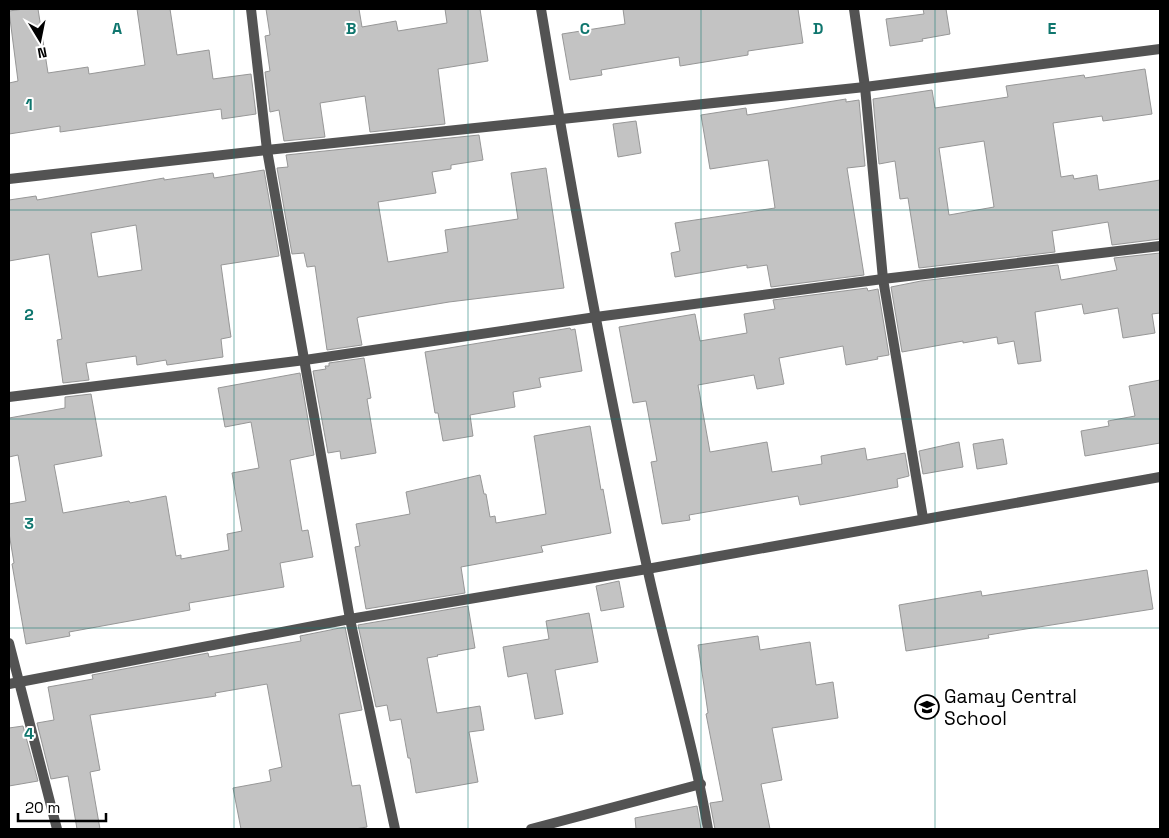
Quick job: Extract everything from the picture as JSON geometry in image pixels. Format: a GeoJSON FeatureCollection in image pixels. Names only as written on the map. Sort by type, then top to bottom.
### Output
{"type":"FeatureCollection","features":[{"type":"Feature","properties":{"kind":"street"},"geometry":{"type":"LineString","coordinates":[[251,9],[267,150],[350,619],[395,829]]}},
{"type":"Feature","properties":{"kind":"street"},"geometry":{"type":"LineString","coordinates":[[541,9],[596,317],[647,569],[700,784],[708,829]]}},
{"type":"Feature","properties":{"kind":"street"},"geometry":{"type":"LineString","coordinates":[[854,9],[865,88],[884,279],[923,518]]}},
{"type":"Feature","properties":{"kind":"street"},"geometry":{"type":"LineString","coordinates":[[9,179],[267,150],[865,88],[1160,49]]}},
{"type":"Feature","properties":{"kind":"street"},"geometry":{"type":"LineString","coordinates":[[9,397],[305,360],[596,317],[884,279],[1160,246]]}},
{"type":"Feature","properties":{"kind":"street"},"geometry":{"type":"LineString","coordinates":[[14,684],[350,619],[647,569],[1160,477]]}},
{"type":"Feature","properties":{"kind":"street"},"geometry":{"type":"LineString","coordinates":[[9,643],[14,684],[57,829]]}},
{"type":"Feature","properties":{"kind":"street"},"geometry":{"type":"LineString","coordinates":[[531,829],[700,784]]}},
{"type":"Feature","properties":{"kind":"building"},"geometry":{"type":"Polygon","coordinates":[[[38,9],[48,73],[88,67],[89,74],[145,65],[137,9],[170,9],[177,55],[209,50],[213,79],[251,74],[256,114],[222,119],[221,109],[60,132],[60,126],[9,134],[9,83],[18,81],[9,11],[38,9]]]}},
{"type":"Feature","properties":{"kind":"building"},"geometry":{"type":"Polygon","coordinates":[[[266,9],[359,9],[362,27],[396,21],[398,31],[447,23],[445,9],[480,9],[488,61],[438,69],[445,124],[370,132],[365,96],[320,103],[325,137],[284,141],[279,110],[270,112],[265,72],[270,71],[265,36],[270,35],[266,9]]]}},
{"type":"Feature","properties":{"kind":"building"},"geometry":{"type":"Polygon","coordinates":[[[623,9],[798,9],[803,43],[748,51],[748,55],[680,66],[679,57],[601,70],[602,75],[570,80],[562,34],[625,24],[623,9]]]}},
{"type":"Feature","properties":{"kind":"building"},"geometry":{"type":"Polygon","coordinates":[[[923,9],[946,9],[950,34],[922,39],[923,41],[890,46],[886,19],[924,14],[923,9]]]}},
{"type":"Feature","properties":{"kind":"building"},"geometry":{"type":"Polygon","coordinates":[[[1145,69],[1152,114],[1103,121],[1102,116],[1053,123],[1061,177],[1073,175],[1074,179],[1097,175],[1099,190],[1160,180],[1160,239],[1112,245],[1108,222],[1052,231],[1055,252],[919,268],[908,198],[900,199],[895,161],[879,164],[873,99],[932,90],[935,108],[1008,97],[1006,86],[1084,75],[1085,78],[1145,69]],[[984,141],[939,148],[949,215],[994,207],[984,141]]]}},
{"type":"Feature","properties":{"kind":"building"},"geometry":{"type":"Polygon","coordinates":[[[846,99],[846,102],[859,100],[865,166],[847,168],[864,275],[771,287],[767,265],[747,268],[747,265],[675,277],[671,253],[680,251],[675,223],[775,208],[768,160],[710,169],[701,115],[746,108],[747,115],[846,99]]]}},
{"type":"Feature","properties":{"kind":"building"},"geometry":{"type":"Polygon","coordinates":[[[636,121],[641,153],[618,157],[613,124],[636,121]]]}},
{"type":"Feature","properties":{"kind":"building"},"geometry":{"type":"Polygon","coordinates":[[[479,135],[483,160],[451,165],[451,169],[432,172],[436,193],[378,202],[388,262],[448,252],[445,230],[518,219],[511,173],[546,168],[564,288],[449,302],[359,317],[357,318],[362,345],[327,350],[315,266],[307,267],[304,253],[292,254],[277,168],[288,167],[286,155],[479,135]]]}},
{"type":"Feature","properties":{"kind":"building"},"geometry":{"type":"Polygon","coordinates":[[[264,170],[279,256],[221,265],[231,337],[221,339],[223,357],[167,365],[166,360],[137,365],[136,356],[86,363],[89,380],[63,383],[57,340],[62,339],[49,254],[9,261],[9,200],[36,196],[37,200],[164,178],[164,180],[213,173],[214,178],[264,170]],[[136,225],[91,233],[98,277],[142,270],[136,225]]]}},
{"type":"Feature","properties":{"kind":"building"},"geometry":{"type":"Polygon","coordinates":[[[1160,253],[1160,313],[1152,314],[1155,333],[1123,338],[1118,308],[1084,314],[1082,304],[1035,312],[1041,361],[1018,364],[1014,341],[998,344],[997,337],[902,352],[891,287],[921,281],[1058,265],[1061,280],[1117,270],[1114,258],[1160,253]]]}},
{"type":"Feature","properties":{"kind":"building"},"geometry":{"type":"Polygon","coordinates":[[[867,288],[868,291],[878,289],[889,355],[846,365],[843,346],[779,358],[784,384],[757,389],[754,375],[698,385],[710,452],[767,442],[772,472],[822,464],[821,456],[865,448],[867,460],[905,453],[909,476],[897,479],[898,487],[800,505],[798,496],[689,515],[690,520],[662,524],[651,462],[657,461],[646,401],[633,403],[619,327],[695,314],[700,341],[747,333],[744,314],[775,309],[773,300],[867,288]]]}},
{"type":"Feature","properties":{"kind":"building"},"geometry":{"type":"Polygon","coordinates":[[[570,328],[571,330],[575,329],[582,371],[539,378],[541,387],[513,392],[515,407],[470,415],[473,436],[443,441],[438,413],[435,413],[425,352],[570,328]]]}},
{"type":"Feature","properties":{"kind":"building"},"geometry":{"type":"Polygon","coordinates":[[[364,358],[371,398],[367,399],[376,453],[341,459],[340,451],[328,453],[313,371],[326,369],[325,366],[329,366],[329,363],[364,358]]]}},
{"type":"Feature","properties":{"kind":"building"},"geometry":{"type":"Polygon","coordinates":[[[300,373],[314,455],[290,460],[302,531],[308,530],[313,557],[280,563],[284,587],[189,603],[190,610],[69,632],[70,636],[26,644],[12,564],[14,563],[9,533],[9,504],[26,501],[18,455],[9,457],[9,418],[65,408],[65,397],[91,394],[102,456],[54,465],[63,513],[166,496],[176,556],[181,555],[181,559],[229,550],[227,534],[242,531],[232,473],[259,468],[251,422],[225,427],[218,388],[300,373]]]}},
{"type":"Feature","properties":{"kind":"building"},"geometry":{"type":"Polygon","coordinates":[[[1160,380],[1160,443],[1085,456],[1081,431],[1109,426],[1108,421],[1135,416],[1129,386],[1160,380]]]}},
{"type":"Feature","properties":{"kind":"building"},"geometry":{"type":"Polygon","coordinates":[[[590,426],[601,490],[603,489],[611,533],[541,546],[543,552],[461,567],[465,593],[366,609],[355,547],[360,546],[356,524],[410,514],[406,492],[480,475],[490,517],[495,516],[496,523],[546,514],[534,436],[590,426]]]}},
{"type":"Feature","properties":{"kind":"building"},"geometry":{"type":"Polygon","coordinates":[[[1003,439],[1007,464],[977,469],[973,444],[1003,439]]]}},
{"type":"Feature","properties":{"kind":"building"},"geometry":{"type":"Polygon","coordinates":[[[959,442],[963,467],[923,474],[919,451],[959,442]]]}},
{"type":"Feature","properties":{"kind":"building"},"geometry":{"type":"Polygon","coordinates":[[[1147,570],[1153,609],[988,635],[989,638],[906,651],[899,605],[981,591],[982,596],[1147,570]]]}},
{"type":"Feature","properties":{"kind":"building"},"geometry":{"type":"Polygon","coordinates":[[[619,581],[624,607],[601,611],[596,586],[619,581]]]}},
{"type":"Feature","properties":{"kind":"building"},"geometry":{"type":"Polygon","coordinates":[[[468,606],[475,648],[427,658],[437,713],[480,706],[484,730],[469,732],[478,782],[416,793],[401,719],[390,721],[387,705],[376,707],[358,625],[468,606]]]}},
{"type":"Feature","properties":{"kind":"building"},"geometry":{"type":"Polygon","coordinates":[[[589,613],[598,662],[555,670],[563,714],[535,719],[527,673],[508,677],[503,647],[549,639],[546,621],[589,613]]]}},
{"type":"Feature","properties":{"kind":"building"},"geometry":{"type":"Polygon","coordinates":[[[345,627],[362,710],[339,714],[352,786],[360,785],[367,827],[355,829],[241,829],[233,788],[271,781],[269,770],[282,767],[267,684],[215,693],[216,696],[90,715],[100,770],[90,772],[100,829],[77,829],[68,776],[51,779],[37,723],[54,720],[48,687],[93,679],[92,675],[208,653],[209,657],[301,641],[300,636],[345,627]]]}},
{"type":"Feature","properties":{"kind":"building"},"geometry":{"type":"Polygon","coordinates":[[[758,636],[760,650],[810,642],[816,685],[833,682],[838,718],[772,728],[782,780],[761,784],[770,829],[715,829],[710,803],[723,801],[706,714],[708,713],[698,645],[758,636]]]}},
{"type":"Feature","properties":{"kind":"building"},"geometry":{"type":"Polygon","coordinates":[[[23,726],[38,781],[9,786],[9,728],[23,726]]]}},
{"type":"Feature","properties":{"kind":"building"},"geometry":{"type":"Polygon","coordinates":[[[697,806],[701,829],[636,829],[635,818],[697,806]]]}},
{"type":"Feature","properties":{"kind":"place","name":"Gamay Central School"},"geometry":{"type":"Point","coordinates":[927,707]}}]}
